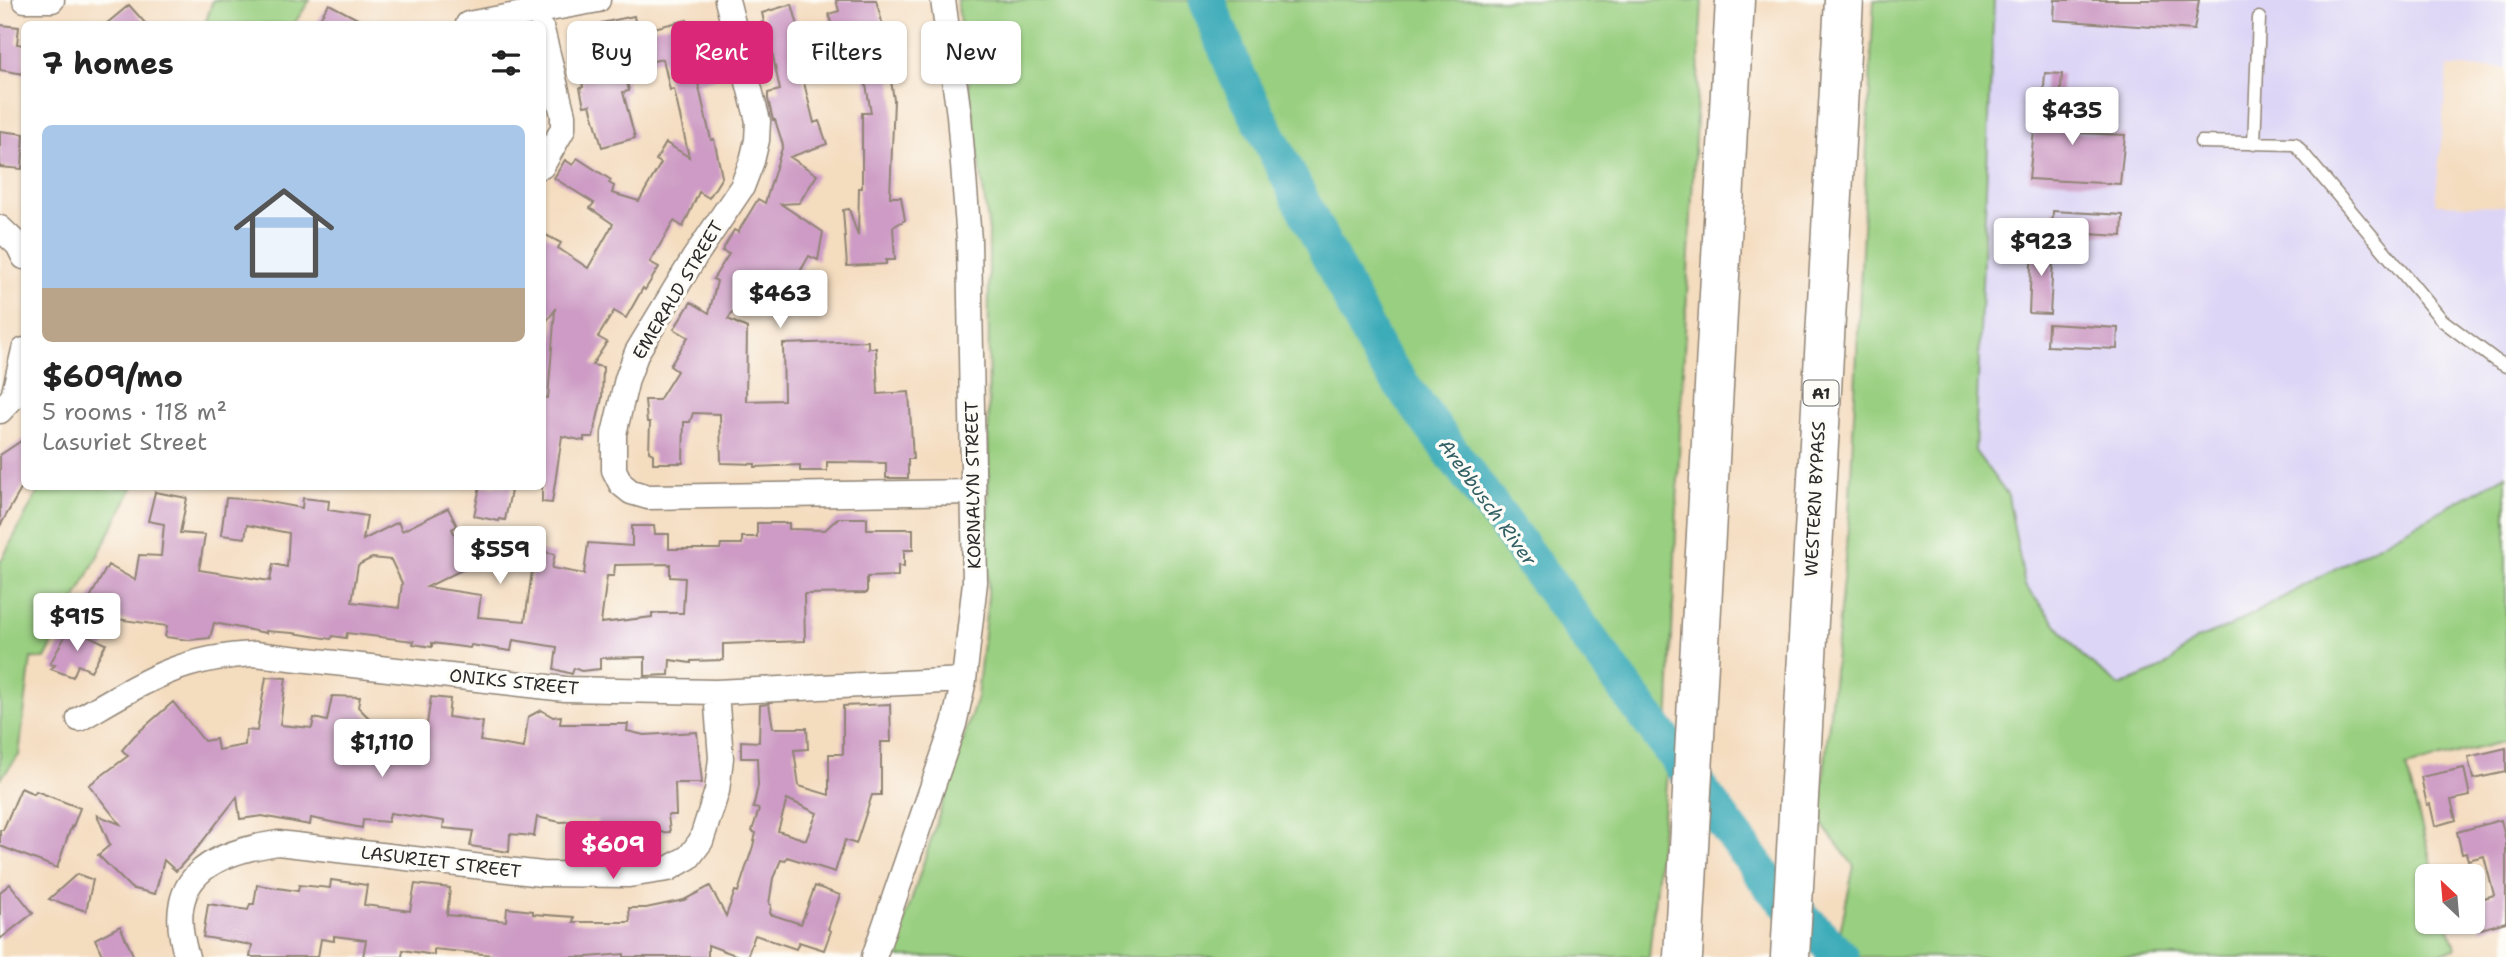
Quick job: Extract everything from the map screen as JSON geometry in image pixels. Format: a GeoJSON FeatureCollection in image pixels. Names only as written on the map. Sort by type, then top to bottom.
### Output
{"type":"FeatureCollection","features":[{"type":"Feature","properties":{"kind":"highway"},"geometry":{"type":"LineString","coordinates":[[1683,957],[1735,0]]}},
{"type":"Feature","properties":{"kind":"highway","name":"WESTERN BYPASS"},"geometry":{"type":"LineString","coordinates":[[1790,957],[1844,0]]}},
{"type":"Feature","properties":{"kind":"street"},"geometry":{"type":"LineString","coordinates":[[25,0],[52,0]]}},
{"type":"Feature","properties":{"kind":"street"},"geometry":{"type":"LineString","coordinates":[[541,21],[598,0]]}},
{"type":"Feature","properties":{"kind":"street","name":"EMERALD STREET"},"geometry":{"type":"LineString","coordinates":[[727,0],[758,121],[755,151],[742,187],[694,258],[637,352],[627,379],[614,435],[614,470],[621,484],[631,492],[648,497],[974,492]]}},
{"type":"Feature","properties":{"kind":"street","name":"KORNALYN STREET"},"geometry":{"type":"LineString","coordinates":[[874,957],[954,724],[964,680],[975,582],[969,240],[959,115],[943,0]]}},
{"type":"Feature","properties":{"kind":"street"},"geometry":{"type":"LineString","coordinates":[[546,43],[563,116],[563,129],[546,159]]}},
{"type":"Feature","properties":{"kind":"street"},"geometry":{"type":"LineString","coordinates":[[0,228],[21,251]]}},
{"type":"Feature","properties":{"kind":"street"},"geometry":{"type":"LineString","coordinates":[[0,411],[13,397],[21,363]]}},
{"type":"Feature","properties":{"kind":"street","name":"ONIKS STREET"},"geometry":{"type":"LineString","coordinates":[[79,719],[158,674],[192,662],[224,655],[255,654],[565,689],[716,692],[964,680]]}},
{"type":"Feature","properties":{"kind":"street","name":"LASURIET STREET"},"geometry":{"type":"LineString","coordinates":[[187,957],[181,938],[180,915],[184,894],[197,874],[219,858],[247,848],[278,843],[542,874],[629,875],[668,869],[689,858],[701,841],[717,791],[721,758],[716,692]]}},
{"type":"Feature","properties":{"kind":"lane"},"geometry":{"type":"LineString","coordinates":[[2254,144],[2259,18]]}},
{"type":"Feature","properties":{"kind":"lane"},"geometry":{"type":"LineString","coordinates":[[2201,142],[2295,145],[2442,320],[2506,366]]}},
{"type":"Feature","properties":{"kind":"shaded area"},"geometry":{"type":"Polygon","coordinates":[[[1994,0],[2506,0],[2506,68],[2448,67],[2435,204],[2506,206],[2506,475],[2229,627],[2197,639],[2163,668],[2121,687],[2084,658],[2025,586],[2008,496],[1975,451],[1994,0]]]}},
{"type":"Feature","properties":{"kind":"green space"},"geometry":{"type":"Polygon","coordinates":[[[213,0],[310,0],[296,21],[206,21],[213,0]]]}},
{"type":"Feature","properties":{"kind":"green space"},"geometry":{"type":"Polygon","coordinates":[[[957,0],[1702,0],[1680,430],[1666,784],[1649,957],[893,957],[977,697],[988,596],[989,231],[969,84],[1021,84],[1021,21],[960,21],[957,0]]]}},
{"type":"Feature","properties":{"kind":"green space"},"geometry":{"type":"Polygon","coordinates":[[[1874,0],[1994,0],[1975,451],[2008,496],[2025,586],[2084,658],[2120,686],[2163,668],[2197,639],[2229,627],[2506,475],[2506,741],[2406,767],[2432,864],[2415,864],[2415,934],[2451,934],[2455,949],[2426,957],[1838,957],[1841,927],[1854,866],[1823,826],[1821,805],[1849,518],[1874,0]]]}},
{"type":"Feature","properties":{"kind":"green space"},"geometry":{"type":"Polygon","coordinates":[[[39,490],[131,490],[45,659],[31,658],[19,755],[0,779],[0,563],[39,490]]]}},
{"type":"Feature","properties":{"kind":"building"},"geometry":{"type":"Polygon","coordinates":[[[836,0],[876,0],[882,21],[831,21],[829,14],[839,11],[836,0]]]}},
{"type":"Feature","properties":{"kind":"building"},"geometry":{"type":"Polygon","coordinates":[[[2055,0],[2199,0],[2194,30],[2054,20],[2055,0]]]}},
{"type":"Feature","properties":{"kind":"building"},"geometry":{"type":"Polygon","coordinates":[[[329,4],[361,21],[318,21],[329,4]]]}},
{"type":"Feature","properties":{"kind":"building"},"geometry":{"type":"Polygon","coordinates":[[[792,4],[797,21],[787,21],[787,84],[804,84],[814,123],[819,121],[827,144],[790,157],[817,175],[799,203],[781,204],[823,232],[818,260],[809,256],[797,277],[790,280],[774,272],[768,282],[757,276],[728,319],[747,328],[746,401],[784,400],[783,344],[868,341],[868,348],[876,348],[878,394],[909,392],[913,459],[908,459],[908,478],[886,478],[886,463],[827,462],[827,471],[800,471],[800,465],[755,467],[755,464],[721,463],[720,414],[693,413],[690,422],[684,422],[683,463],[653,463],[653,454],[649,452],[650,422],[647,422],[645,400],[659,400],[677,371],[670,366],[688,337],[674,329],[691,302],[709,313],[717,281],[713,279],[729,254],[722,251],[734,230],[738,232],[758,199],[765,203],[783,145],[768,99],[768,93],[780,90],[773,56],[773,21],[764,21],[762,13],[792,4]]]}},
{"type":"Feature","properties":{"kind":"building"},"geometry":{"type":"Polygon","coordinates":[[[129,5],[143,21],[110,21],[129,5]]]}},
{"type":"Feature","properties":{"kind":"building"},"geometry":{"type":"Polygon","coordinates":[[[634,16],[635,21],[610,21],[634,16]]]}},
{"type":"Feature","properties":{"kind":"building"},"geometry":{"type":"Polygon","coordinates":[[[671,24],[671,84],[698,84],[722,177],[709,198],[699,192],[683,227],[674,221],[650,262],[659,267],[645,290],[643,288],[626,318],[614,311],[598,337],[607,342],[592,365],[603,367],[602,398],[593,437],[584,437],[584,441],[562,436],[552,503],[542,502],[542,490],[546,490],[546,398],[555,310],[546,322],[546,235],[561,243],[558,248],[588,268],[613,224],[590,208],[594,203],[554,178],[565,160],[573,165],[577,158],[611,180],[609,183],[614,186],[612,193],[639,201],[661,163],[656,160],[666,143],[689,157],[674,89],[670,90],[663,59],[657,60],[657,27],[671,24]]]}},
{"type":"Feature","properties":{"kind":"building"},"geometry":{"type":"Polygon","coordinates":[[[0,25],[19,27],[17,44],[21,45],[21,74],[0,70],[0,25]]]}},
{"type":"Feature","properties":{"kind":"building"},"geometry":{"type":"Polygon","coordinates":[[[2045,73],[2062,74],[2058,132],[2125,135],[2120,184],[2029,179],[2034,131],[2041,131],[2045,73]]]}},
{"type":"Feature","properties":{"kind":"building"},"geometry":{"type":"Polygon","coordinates":[[[582,84],[628,84],[629,91],[623,92],[635,138],[602,147],[590,105],[584,106],[580,88],[582,84]]]}},
{"type":"Feature","properties":{"kind":"building"},"geometry":{"type":"Polygon","coordinates":[[[866,84],[891,84],[894,100],[890,197],[901,197],[905,220],[893,227],[895,260],[886,260],[886,264],[847,266],[843,210],[849,209],[858,236],[859,188],[862,188],[862,113],[871,113],[866,84]]]}},
{"type":"Feature","properties":{"kind":"building"},"geometry":{"type":"Polygon","coordinates":[[[0,131],[21,134],[21,169],[0,167],[0,131]]]}},
{"type":"Feature","properties":{"kind":"building"},"geometry":{"type":"Polygon","coordinates":[[[2053,211],[2123,215],[2122,236],[2052,232],[2053,211]]]}},
{"type":"Feature","properties":{"kind":"building"},"geometry":{"type":"Polygon","coordinates":[[[2032,243],[2054,244],[2050,314],[2029,313],[2032,243]]]}},
{"type":"Feature","properties":{"kind":"building"},"geometry":{"type":"Polygon","coordinates":[[[2048,324],[2118,328],[2117,349],[2047,346],[2048,324]]]}},
{"type":"Feature","properties":{"kind":"building"},"geometry":{"type":"Polygon","coordinates":[[[21,441],[21,489],[0,526],[0,455],[21,441]]]}},
{"type":"Feature","properties":{"kind":"building"},"geometry":{"type":"Polygon","coordinates":[[[479,490],[511,490],[505,520],[474,516],[479,490]]]}},
{"type":"Feature","properties":{"kind":"building"},"geometry":{"type":"Polygon","coordinates":[[[155,492],[187,498],[180,533],[205,535],[199,570],[270,581],[273,564],[287,567],[289,533],[247,525],[245,538],[221,535],[226,498],[258,500],[302,508],[303,498],[329,501],[328,510],[367,516],[363,540],[398,522],[402,531],[448,508],[457,526],[452,529],[470,566],[427,587],[481,595],[478,617],[525,621],[535,550],[555,554],[552,568],[584,574],[588,543],[632,546],[632,526],[654,526],[655,534],[669,534],[669,549],[720,549],[721,544],[742,544],[742,537],[757,537],[757,523],[789,523],[789,529],[825,530],[838,518],[867,518],[867,529],[913,529],[913,550],[904,550],[904,567],[898,565],[898,576],[867,577],[867,593],[804,594],[805,641],[723,644],[723,660],[691,663],[670,660],[669,675],[645,676],[645,657],[600,658],[600,669],[581,671],[574,668],[572,674],[554,669],[557,647],[513,640],[511,651],[432,643],[432,647],[413,644],[414,641],[347,633],[346,638],[333,636],[331,639],[293,633],[266,633],[214,623],[210,638],[189,640],[165,637],[167,626],[81,614],[108,565],[135,580],[139,555],[161,556],[164,524],[148,521],[155,492]],[[372,558],[358,565],[352,602],[399,608],[402,583],[391,560],[372,558]],[[670,564],[615,565],[614,576],[607,576],[601,623],[652,617],[652,613],[683,613],[685,578],[670,577],[670,564]]]}},
{"type":"Feature","properties":{"kind":"building"},"geometry":{"type":"Polygon","coordinates":[[[70,627],[106,644],[91,671],[78,665],[73,677],[51,669],[55,665],[50,664],[70,627]]]}},
{"type":"Feature","properties":{"kind":"building"},"geometry":{"type":"Polygon","coordinates":[[[266,677],[286,678],[280,725],[312,728],[314,718],[327,721],[332,696],[360,697],[358,707],[371,720],[411,727],[411,722],[427,724],[431,697],[450,699],[448,717],[483,722],[480,741],[524,748],[528,717],[541,710],[553,717],[561,716],[560,724],[628,724],[627,731],[644,735],[697,732],[702,783],[675,783],[676,815],[668,815],[670,832],[638,833],[637,828],[597,828],[597,820],[560,822],[537,817],[534,836],[510,834],[509,852],[470,846],[473,831],[443,828],[444,821],[390,813],[388,822],[363,820],[362,828],[311,818],[310,825],[262,816],[240,819],[237,797],[176,871],[164,860],[155,894],[131,888],[98,855],[110,845],[97,815],[120,824],[89,785],[128,756],[122,750],[173,702],[204,741],[216,739],[218,750],[245,745],[246,730],[257,731],[266,677]]]}},
{"type":"Feature","properties":{"kind":"building"},"geometry":{"type":"Polygon","coordinates":[[[769,704],[773,728],[807,728],[808,749],[794,750],[799,786],[829,795],[829,754],[843,754],[843,706],[890,704],[891,742],[881,742],[881,795],[872,795],[856,844],[845,840],[835,872],[787,857],[785,861],[781,860],[773,878],[770,914],[801,924],[815,886],[840,895],[824,950],[799,942],[796,949],[755,935],[747,957],[708,945],[708,957],[624,957],[624,954],[588,957],[492,957],[434,949],[434,955],[403,950],[402,957],[363,957],[366,940],[334,936],[334,941],[321,939],[318,957],[250,957],[252,945],[203,937],[208,904],[248,910],[250,904],[254,904],[257,885],[298,891],[299,885],[330,888],[331,880],[367,885],[364,905],[410,911],[415,884],[450,888],[447,915],[506,921],[507,908],[533,911],[533,914],[574,917],[573,922],[630,922],[629,908],[646,908],[684,900],[710,886],[726,916],[735,891],[738,892],[756,833],[752,831],[759,809],[753,808],[758,786],[757,758],[741,758],[741,741],[759,742],[760,705],[769,704]],[[787,799],[778,831],[806,840],[817,813],[787,799]]]}},
{"type":"Feature","properties":{"kind":"building"},"geometry":{"type":"Polygon","coordinates":[[[2506,748],[2506,772],[2473,779],[2468,757],[2506,748]]]}},
{"type":"Feature","properties":{"kind":"building"},"geometry":{"type":"Polygon","coordinates":[[[2464,768],[2470,796],[2451,800],[2456,820],[2435,826],[2421,777],[2464,768]]]}},
{"type":"Feature","properties":{"kind":"building"},"geometry":{"type":"Polygon","coordinates":[[[21,788],[80,808],[57,868],[0,846],[0,830],[3,830],[21,788]]]}},
{"type":"Feature","properties":{"kind":"building"},"geometry":{"type":"Polygon","coordinates":[[[2501,820],[2506,841],[2506,922],[2485,928],[2485,898],[2494,895],[2484,856],[2468,860],[2466,853],[2462,854],[2457,832],[2501,820]]]}},
{"type":"Feature","properties":{"kind":"building"},"geometry":{"type":"Polygon","coordinates":[[[77,874],[93,880],[86,911],[49,899],[77,874]]]}},
{"type":"Feature","properties":{"kind":"building"},"geometry":{"type":"Polygon","coordinates":[[[10,884],[33,913],[0,939],[0,892],[10,884]]]}},
{"type":"Feature","properties":{"kind":"building"},"geometry":{"type":"Polygon","coordinates":[[[120,926],[134,957],[103,957],[95,939],[120,926]]]}},
{"type":"Feature","properties":{"kind":"waterway","name":"Arebbusch River"},"geometry":{"type":"LineString","coordinates":[[1207,0],[1236,73],[1379,354],[1772,887],[1841,957]]}}]}
